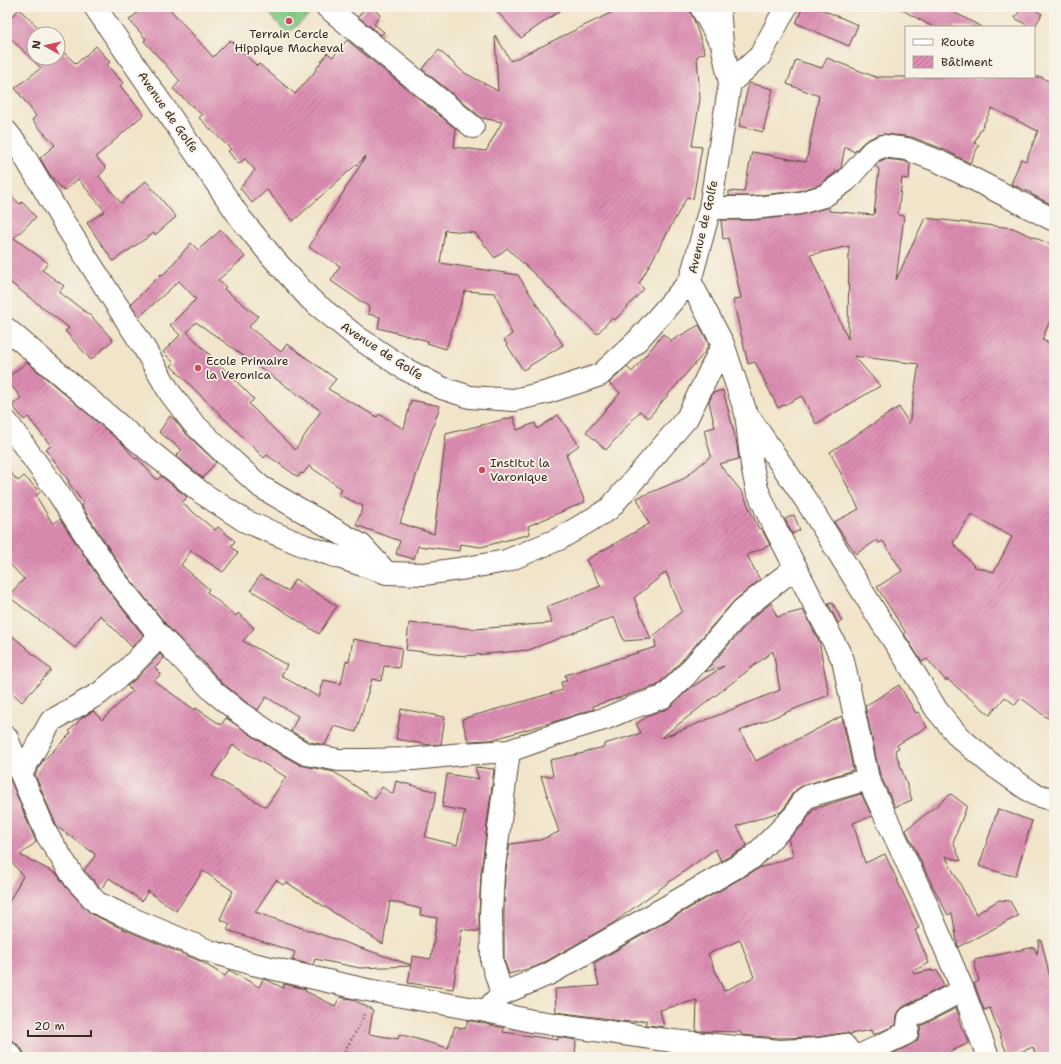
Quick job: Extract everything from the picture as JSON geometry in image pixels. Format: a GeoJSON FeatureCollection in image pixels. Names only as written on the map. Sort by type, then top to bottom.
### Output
{"type":"FeatureCollection","features":[{"type":"Feature","properties":{"kind":"street","name":"Avenue de Golfe"},"geometry":{"type":"LineString","coordinates":[[95,7],[241,219],[310,299],[357,337],[405,369],[442,388],[470,397],[514,400],[548,392],[600,375],[638,340],[690,281],[710,208],[730,83],[722,44],[719,7]]}},
{"type":"Feature","properties":{"kind":"street"},"geometry":{"type":"LineString","coordinates":[[327,7],[473,127]]}},
{"type":"Feature","properties":{"kind":"street"},"geometry":{"type":"LineString","coordinates":[[701,7],[722,44]]}},
{"type":"Feature","properties":{"kind":"street"},"geometry":{"type":"LineString","coordinates":[[730,83],[760,56],[786,7]]}},
{"type":"Feature","properties":{"kind":"street"},"geometry":{"type":"LineString","coordinates":[[7,132],[19,147],[61,218],[144,346],[170,393],[193,423],[224,454],[261,487],[361,546],[387,573]]}},
{"type":"Feature","properties":{"kind":"street"},"geometry":{"type":"LineString","coordinates":[[710,208],[761,207],[800,203],[824,196],[846,181],[872,151],[883,146],[907,149],[938,161],[1054,220]]}},
{"type":"Feature","properties":{"kind":"street"},"geometry":{"type":"LineString","coordinates":[[690,281],[723,344],[746,413],[752,466],[757,489],[768,514],[844,660],[868,779],[926,903],[988,1057]]}},
{"type":"Feature","properties":{"kind":"street"},"geometry":{"type":"LineString","coordinates":[[7,329],[146,448],[202,493],[245,521],[305,546],[387,573],[424,574],[506,561],[559,539],[609,509],[687,418],[723,344]]}},
{"type":"Feature","properties":{"kind":"street"},"geometry":{"type":"LineString","coordinates":[[746,413],[807,502],[936,709],[959,737],[991,764],[1034,794],[1054,800]]}},
{"type":"Feature","properties":{"kind":"street"},"geometry":{"type":"LineString","coordinates":[[7,422],[58,493],[113,577],[160,636],[214,692],[279,739],[306,754],[339,760],[382,760],[509,751],[607,718],[663,697],[685,676],[743,609],[796,567]]}},
{"type":"Feature","properties":{"kind":"street"},"geometry":{"type":"LineString","coordinates":[[21,774],[51,721],[100,693],[128,669],[160,636]]}},
{"type":"Feature","properties":{"kind":"street"},"geometry":{"type":"LineString","coordinates":[[7,738],[46,835],[74,879],[97,903],[209,951],[253,964],[374,991],[486,1011],[532,1022],[673,1041],[780,1051],[819,1049],[844,1045],[856,1057],[907,1033],[909,1018],[962,990]]}},
{"type":"Feature","properties":{"kind":"street"},"geometry":{"type":"LineString","coordinates":[[502,994],[492,962],[491,914],[493,875],[509,751]]}},
{"type":"Feature","properties":{"kind":"street"},"geometry":{"type":"LineString","coordinates":[[486,1011],[502,994],[549,974],[752,858],[795,815],[803,800],[809,796],[868,779]]}},
{"type":"Feature","properties":{"kind":"street"},"geometry":{"type":"LineString","coordinates":[[7,1052],[12,1057]]}},
{"type":"Feature","properties":{"kind":"path"},"geometry":{"type":"LineString","coordinates":[[340,1057],[348,1046],[361,1022],[374,991]]}},
{"type":"Feature","properties":{"kind":"green space","name":"Terrain Cercle Hippique Macheval"},"geometry":{"type":"Polygon","coordinates":[[[264,7],[319,7],[287,34],[264,7]]]}},
{"type":"Feature","properties":{"kind":"building"},"geometry":{"type":"Polygon","coordinates":[[[144,7],[168,7],[213,57],[230,40],[257,66],[259,64],[295,94],[313,74],[327,53],[333,57],[347,40],[456,129],[454,147],[486,151],[502,122],[482,118],[422,69],[439,50],[463,72],[498,91],[495,35],[511,61],[623,7],[688,7],[705,53],[697,56],[700,99],[692,146],[702,147],[693,199],[687,197],[639,284],[644,289],[615,320],[612,318],[597,334],[507,248],[495,258],[475,233],[445,230],[440,263],[518,275],[563,345],[523,370],[504,340],[512,334],[495,293],[465,291],[446,349],[427,343],[428,341],[378,328],[380,317],[368,314],[369,307],[331,281],[340,266],[309,247],[366,156],[293,221],[267,190],[252,203],[240,188],[255,170],[245,159],[238,164],[228,151],[231,149],[199,118],[202,115],[173,89],[180,81],[144,41],[146,39],[129,20],[144,7]]]}},
{"type":"Feature","properties":{"kind":"building"},"geometry":{"type":"Polygon","coordinates":[[[366,7],[371,7],[380,15],[374,24],[384,32],[381,35],[358,17],[366,7]]]}},
{"type":"Feature","properties":{"kind":"building"},"geometry":{"type":"Polygon","coordinates":[[[493,7],[565,7],[521,38],[493,7]]]}},
{"type":"Feature","properties":{"kind":"building"},"geometry":{"type":"Polygon","coordinates":[[[803,7],[816,7],[858,25],[849,46],[796,23],[803,7]]]}},
{"type":"Feature","properties":{"kind":"building"},"geometry":{"type":"Polygon","coordinates":[[[897,7],[944,7],[980,26],[931,26],[897,7]]]}},
{"type":"Feature","properties":{"kind":"building"},"geometry":{"type":"Polygon","coordinates":[[[1022,7],[1030,7],[1042,14],[1035,26],[1028,26],[1015,18],[1022,7]]]}},
{"type":"Feature","properties":{"kind":"building"},"geometry":{"type":"Polygon","coordinates":[[[19,9],[37,26],[26,26],[26,53],[7,35],[7,22],[19,9]]]}},
{"type":"Feature","properties":{"kind":"building"},"geometry":{"type":"Polygon","coordinates":[[[96,46],[110,62],[107,65],[123,83],[120,86],[144,114],[96,157],[106,168],[99,176],[121,203],[146,181],[176,217],[155,235],[154,233],[113,261],[87,223],[105,211],[78,179],[64,191],[50,175],[40,158],[55,145],[32,120],[36,116],[15,88],[41,68],[39,66],[66,66],[66,55],[76,64],[96,46]]]}},
{"type":"Feature","properties":{"kind":"building"},"geometry":{"type":"Polygon","coordinates":[[[827,58],[878,78],[1041,77],[1054,84],[1054,206],[1011,184],[1021,159],[1026,161],[1038,131],[992,108],[974,143],[979,145],[970,163],[943,149],[912,137],[884,134],[867,140],[854,152],[845,146],[841,168],[838,171],[836,170],[835,173],[819,185],[798,191],[752,196],[729,196],[729,191],[744,192],[752,152],[806,162],[819,96],[787,84],[796,60],[822,68],[827,58]]]}},
{"type":"Feature","properties":{"kind":"building"},"geometry":{"type":"Polygon","coordinates":[[[749,83],[773,89],[763,132],[739,126],[749,83]]]}},
{"type":"Feature","properties":{"kind":"building"},"geometry":{"type":"Polygon","coordinates":[[[885,159],[904,161],[910,164],[909,179],[902,178],[898,215],[904,216],[896,280],[925,218],[1013,228],[1054,246],[1054,311],[1042,340],[1054,344],[1054,723],[1021,698],[1015,705],[1005,697],[990,715],[947,679],[946,681],[927,659],[922,662],[904,634],[906,633],[877,587],[902,571],[883,541],[879,543],[877,540],[856,554],[834,522],[859,509],[830,452],[899,407],[909,424],[919,364],[854,356],[880,386],[816,424],[802,396],[778,408],[755,362],[748,364],[733,300],[741,298],[728,238],[723,239],[721,220],[754,220],[801,215],[829,207],[829,211],[874,215],[879,169],[875,166],[880,161],[885,159]],[[849,246],[810,255],[848,339],[849,246]],[[971,514],[953,543],[975,567],[994,572],[1012,537],[971,514]]]}},
{"type":"Feature","properties":{"kind":"building"},"geometry":{"type":"Polygon","coordinates":[[[7,192],[20,204],[22,202],[36,217],[14,238],[48,263],[42,270],[64,286],[59,292],[91,316],[113,340],[91,360],[65,331],[69,328],[7,280],[7,192]]]}},
{"type":"Feature","properties":{"kind":"building"},"geometry":{"type":"Polygon","coordinates":[[[221,230],[245,257],[218,280],[226,287],[224,289],[258,316],[249,327],[281,352],[287,344],[336,379],[328,389],[377,417],[379,414],[404,429],[411,400],[440,406],[400,523],[434,534],[446,434],[514,417],[517,430],[535,423],[537,429],[558,415],[579,445],[566,455],[585,502],[528,526],[530,534],[481,547],[460,544],[459,551],[418,546],[414,559],[396,554],[400,541],[356,525],[363,506],[339,495],[342,489],[309,466],[303,474],[301,473],[298,477],[267,455],[264,458],[171,366],[174,363],[163,352],[180,335],[170,325],[196,299],[179,281],[139,317],[131,304],[161,274],[163,275],[191,243],[198,250],[221,230]],[[196,322],[187,332],[254,399],[249,404],[295,450],[321,411],[196,322]]]}},
{"type":"Feature","properties":{"kind":"building"},"geometry":{"type":"Polygon","coordinates":[[[699,325],[709,344],[705,352],[648,418],[640,411],[606,450],[586,432],[620,393],[609,383],[627,367],[632,372],[663,334],[671,341],[699,325]]]}},
{"type":"Feature","properties":{"kind":"building"},"geometry":{"type":"Polygon","coordinates":[[[27,362],[122,443],[135,459],[137,458],[157,480],[161,476],[187,497],[182,503],[215,530],[218,527],[235,541],[231,546],[238,553],[223,572],[191,551],[181,565],[209,589],[207,592],[236,616],[238,613],[254,628],[243,641],[287,665],[281,676],[319,697],[324,680],[341,684],[346,661],[349,662],[353,639],[402,648],[399,668],[384,666],[381,681],[372,679],[356,732],[334,726],[325,745],[310,742],[291,731],[298,716],[266,697],[258,710],[247,703],[222,683],[204,662],[195,655],[169,628],[123,570],[81,505],[84,504],[46,449],[51,446],[28,417],[24,420],[12,405],[21,398],[7,378],[27,362]]]}},
{"type":"Feature","properties":{"kind":"building"},"geometry":{"type":"Polygon","coordinates":[[[723,390],[736,440],[739,459],[719,464],[742,492],[759,529],[761,528],[770,545],[747,555],[760,580],[734,601],[676,667],[656,686],[593,706],[594,709],[556,721],[491,740],[468,741],[462,719],[563,690],[561,682],[567,681],[565,675],[656,647],[654,636],[682,611],[666,572],[634,598],[651,639],[624,641],[614,617],[529,650],[465,656],[406,650],[409,623],[475,629],[552,623],[546,607],[601,586],[586,560],[649,524],[637,498],[683,479],[711,456],[704,430],[715,427],[709,402],[713,393],[723,390]]]}},
{"type":"Feature","properties":{"kind":"building"},"geometry":{"type":"Polygon","coordinates":[[[170,416],[184,432],[216,462],[203,478],[176,456],[182,450],[159,432],[170,416]]]}},
{"type":"Feature","properties":{"kind":"building"},"geometry":{"type":"Polygon","coordinates":[[[7,469],[18,481],[24,476],[40,492],[36,496],[53,524],[60,519],[103,584],[143,635],[132,647],[100,615],[75,648],[8,596],[24,579],[7,561],[7,469]]]}},
{"type":"Feature","properties":{"kind":"building"},"geometry":{"type":"Polygon","coordinates":[[[794,515],[800,530],[792,534],[785,519],[794,515]]]}},
{"type":"Feature","properties":{"kind":"building"},"geometry":{"type":"Polygon","coordinates":[[[260,575],[288,591],[295,579],[337,606],[319,634],[251,590],[260,575]]]}},
{"type":"Feature","properties":{"kind":"building"},"geometry":{"type":"Polygon","coordinates":[[[771,603],[777,617],[803,610],[819,641],[829,695],[740,731],[756,761],[842,716],[853,770],[802,786],[792,794],[780,813],[779,812],[737,826],[747,845],[744,848],[721,861],[715,849],[610,925],[535,967],[509,974],[504,960],[504,914],[505,876],[510,844],[540,840],[559,832],[541,776],[553,776],[550,760],[584,753],[604,747],[604,744],[641,733],[636,724],[651,714],[667,709],[689,689],[724,666],[705,672],[752,618],[771,603]],[[773,651],[662,738],[780,690],[773,651]]]}},
{"type":"Feature","properties":{"kind":"building"},"geometry":{"type":"Polygon","coordinates":[[[833,603],[842,621],[838,623],[828,604],[833,603]]]}},
{"type":"Feature","properties":{"kind":"building"},"geometry":{"type":"Polygon","coordinates":[[[7,631],[51,670],[22,702],[7,688],[7,631]]]}},
{"type":"Feature","properties":{"kind":"building"},"geometry":{"type":"Polygon","coordinates":[[[160,654],[164,658],[155,668],[161,674],[154,681],[195,710],[196,708],[221,725],[226,718],[272,749],[300,765],[334,772],[375,799],[382,787],[393,794],[396,781],[437,792],[425,837],[457,845],[465,811],[442,807],[447,774],[479,779],[475,767],[494,769],[481,873],[479,932],[462,929],[453,989],[408,983],[411,966],[360,968],[315,959],[313,965],[292,960],[295,952],[227,930],[230,924],[220,919],[233,891],[203,871],[176,911],[148,891],[142,901],[109,878],[101,889],[84,870],[95,854],[57,827],[35,775],[42,762],[71,733],[69,731],[83,717],[93,711],[102,720],[132,691],[127,686],[137,678],[160,654]],[[233,745],[212,776],[266,807],[286,777],[233,745]],[[276,880],[255,912],[411,965],[412,956],[431,959],[437,918],[420,915],[421,909],[390,901],[383,944],[286,882],[283,885],[276,880]]]}},
{"type":"Feature","properties":{"kind":"building"},"geometry":{"type":"Polygon","coordinates":[[[899,685],[916,713],[918,712],[927,727],[897,745],[899,748],[895,750],[912,800],[895,807],[880,775],[865,706],[899,685]]]}},
{"type":"Feature","properties":{"kind":"building"},"geometry":{"type":"Polygon","coordinates":[[[401,709],[445,717],[441,744],[429,745],[396,739],[401,709]]]}},
{"type":"Feature","properties":{"kind":"building"},"geometry":{"type":"Polygon","coordinates":[[[7,772],[36,842],[20,855],[57,874],[66,887],[92,914],[116,926],[200,961],[225,976],[229,970],[259,987],[263,979],[283,988],[284,984],[306,989],[305,991],[335,1006],[340,997],[352,999],[373,1010],[369,1034],[398,1039],[399,1034],[448,1048],[455,1026],[465,1029],[468,1020],[504,1028],[503,1032],[558,1040],[558,1037],[576,1040],[575,1057],[24,1057],[24,1053],[16,1043],[11,1040],[7,1040],[7,906],[23,876],[11,861],[7,865],[7,772]]]}},
{"type":"Feature","properties":{"kind":"building"},"geometry":{"type":"Polygon","coordinates":[[[861,794],[872,816],[853,823],[865,863],[885,854],[919,928],[915,930],[929,963],[913,971],[914,974],[932,970],[933,972],[937,970],[944,986],[903,1007],[897,1016],[896,1025],[873,1035],[871,1030],[850,1034],[842,1033],[818,1037],[780,1038],[742,1035],[740,1032],[696,1031],[697,1000],[660,1010],[664,1027],[647,1025],[646,1020],[631,1022],[556,1012],[555,989],[599,986],[594,963],[759,868],[794,856],[788,839],[804,824],[813,809],[861,794]],[[740,940],[708,954],[724,991],[754,977],[740,940]]]}},
{"type":"Feature","properties":{"kind":"building"},"geometry":{"type":"Polygon","coordinates":[[[951,794],[967,806],[953,842],[961,861],[945,856],[976,914],[999,900],[1010,901],[1018,916],[958,947],[952,913],[948,915],[906,830],[951,794]]]}},
{"type":"Feature","properties":{"kind":"building"},"geometry":{"type":"Polygon","coordinates":[[[998,809],[1032,821],[1016,875],[1009,875],[979,866],[998,809]]]}},
{"type":"Feature","properties":{"kind":"building"},"geometry":{"type":"Polygon","coordinates":[[[1039,940],[1041,940],[1050,977],[1054,977],[1054,1057],[1036,1057],[1033,1047],[1008,1057],[990,1008],[984,1010],[974,983],[979,981],[974,960],[1034,947],[1037,954],[1039,940]]]}},
{"type":"Feature","properties":{"kind":"building"},"geometry":{"type":"Polygon","coordinates":[[[956,1008],[960,1018],[958,1019],[969,1043],[939,1057],[886,1057],[917,1041],[921,1026],[956,1008]]]}},
{"type":"Feature","properties":{"kind":"place","name":"Terrain Cercle Hippique Macheval"},"geometry":{"type":"Point","coordinates":[289,21]}},
{"type":"Feature","properties":{"kind":"place","name":"Ecole Primaire la Veronica"},"geometry":{"type":"Point","coordinates":[198,368]}},
{"type":"Feature","properties":{"kind":"place","name":"Institut la Varonique"},"geometry":{"type":"Point","coordinates":[482,470]}}]}
